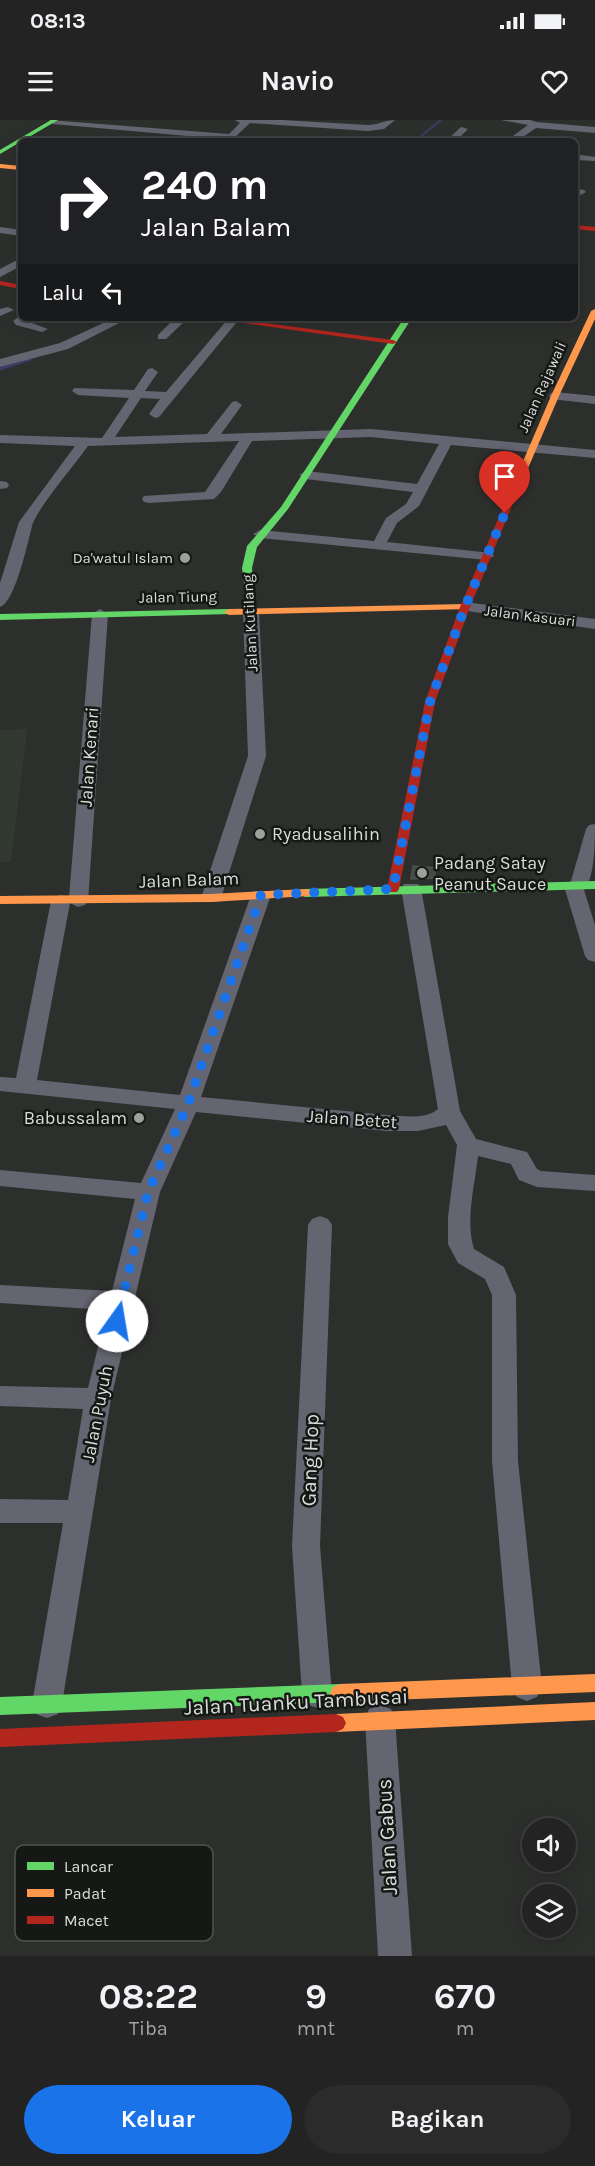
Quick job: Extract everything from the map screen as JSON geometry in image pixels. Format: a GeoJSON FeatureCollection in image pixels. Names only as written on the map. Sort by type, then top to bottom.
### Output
{"type":"FeatureCollection","features":[{"type":"Feature","properties":{"kind":"main road"},"geometry":{"type":"LineString","coordinates":[[24,138],[54,121]]}},
{"type":"Feature","properties":{"kind":"main road"},"geometry":{"type":"LineString","coordinates":[[0,152],[18,142]]}},
{"type":"Feature","properties":{"kind":"main road"},"geometry":{"type":"LineString","coordinates":[[0,166],[18,168]]}},
{"type":"Feature","properties":{"kind":"main road"},"geometry":{"type":"LineString","coordinates":[[578,227],[595,229]]}},
{"type":"Feature","properties":{"kind":"main road"},"geometry":{"type":"LineString","coordinates":[[0,283],[18,286]]}},
{"type":"Feature","properties":{"kind":"main road"},"geometry":{"type":"LineString","coordinates":[[578,315],[594,314]]}},
{"type":"Feature","properties":{"kind":"main road","name":"Jalan Rajawali"},"geometry":{"type":"LineString","coordinates":[[402,889],[430,702],[465,607],[555,396],[594,314]]}},
{"type":"Feature","properties":{"kind":"main road"},"geometry":{"type":"LineString","coordinates":[[232,321],[393,342]]}},
{"type":"Feature","properties":{"kind":"main road","name":"Jalan Kutilang"},"geometry":{"type":"LineString","coordinates":[[251,612],[247,568],[252,546],[284,509],[406,321]]}},
{"type":"Feature","properties":{"kind":"main road","name":"Jalan Tiung"},"geometry":{"type":"LineString","coordinates":[[0,617],[465,607]]}},
{"type":"Feature","properties":{"kind":"main road","name":"Jalan Balam"},"geometry":{"type":"LineString","coordinates":[[0,900],[211,898],[402,889],[583,885]]}},
{"type":"Feature","properties":{"kind":"main road","name":"Jalan Tuanku Tambusai"},"geometry":{"type":"LineString","coordinates":[[0,1706],[595,1683]]}},
{"type":"Feature","properties":{"kind":"main road","name":"Jalan Tuanku Tambusai"},"geometry":{"type":"LineString","coordinates":[[0,1738],[595,1711]]}},
{"type":"Feature","properties":{"kind":"street"},"geometry":{"type":"LineString","coordinates":[[238,120],[374,128],[391,120]]}},
{"type":"Feature","properties":{"kind":"street"},"geometry":{"type":"LineString","coordinates":[[505,120],[595,130]]}},
{"type":"Feature","properties":{"kind":"street"},"geometry":{"type":"LineString","coordinates":[[54,121],[130,130],[231,137],[247,121]]}},
{"type":"Feature","properties":{"kind":"street"},"geometry":{"type":"LineString","coordinates":[[291,134],[300,122]]}},
{"type":"Feature","properties":{"kind":"street"},"geometry":{"type":"LineString","coordinates":[[515,138],[534,125]]}},
{"type":"Feature","properties":{"kind":"street"},"geometry":{"type":"LineString","coordinates":[[454,138],[464,129]]}},
{"type":"Feature","properties":{"kind":"street"},"geometry":{"type":"LineString","coordinates":[[122,138],[130,130]]}},
{"type":"Feature","properties":{"kind":"street"},"geometry":{"type":"LineString","coordinates":[[578,157],[592,159]]}},
{"type":"Feature","properties":{"kind":"street"},"geometry":{"type":"LineString","coordinates":[[0,230],[18,233]]}},
{"type":"Feature","properties":{"kind":"street"},"geometry":{"type":"LineString","coordinates":[[0,240],[18,243]]}},
{"type":"Feature","properties":{"kind":"street"},"geometry":{"type":"LineString","coordinates":[[0,274],[18,263]]}},
{"type":"Feature","properties":{"kind":"street"},"geometry":{"type":"LineString","coordinates":[[20,321],[20,323],[42,329]]}},
{"type":"Feature","properties":{"kind":"street"},"geometry":{"type":"LineString","coordinates":[[0,363],[40,354],[80,340],[117,321]]}},
{"type":"Feature","properties":{"kind":"street"},"geometry":{"type":"LineString","coordinates":[[162,337],[179,321]]}},
{"type":"Feature","properties":{"kind":"street"},"geometry":{"type":"LineString","coordinates":[[155,414],[167,396],[232,321]]}},
{"type":"Feature","properties":{"kind":"street"},"geometry":{"type":"LineString","coordinates":[[0,352],[25,357]]}},
{"type":"Feature","properties":{"kind":"street"},"geometry":{"type":"LineString","coordinates":[[106,441],[152,372]]}},
{"type":"Feature","properties":{"kind":"street"},"geometry":{"type":"LineString","coordinates":[[78,391],[167,396]]}},
{"type":"Feature","properties":{"kind":"street"},"geometry":{"type":"LineString","coordinates":[[555,396],[595,400]]}},
{"type":"Feature","properties":{"kind":"street"},"geometry":{"type":"LineString","coordinates":[[212,437],[236,405]]}},
{"type":"Feature","properties":{"kind":"street"},"geometry":{"type":"LineString","coordinates":[[0,439],[84,442],[381,433],[595,454]]}},
{"type":"Feature","properties":{"kind":"street"},"geometry":{"type":"LineString","coordinates":[[148,499],[209,496],[214,492],[247,438]]}},
{"type":"Feature","properties":{"kind":"street"},"geometry":{"type":"LineString","coordinates":[[378,546],[389,524],[410,508],[447,441]]}},
{"type":"Feature","properties":{"kind":"street"},"geometry":{"type":"LineString","coordinates":[[0,602],[8,564],[26,522],[84,442]]}},
{"type":"Feature","properties":{"kind":"street"},"geometry":{"type":"LineString","coordinates":[[306,475],[421,489]]}},
{"type":"Feature","properties":{"kind":"street"},"geometry":{"type":"LineString","coordinates":[[260,534],[487,556]]}},
{"type":"Feature","properties":{"kind":"street","name":"Jalan Kasuari"},"geometry":{"type":"LineString","coordinates":[[465,607],[595,624]]}},
{"type":"Feature","properties":{"kind":"street","name":"Jalan Kutilang"},"geometry":{"type":"LineString","coordinates":[[211,898],[257,756],[251,612]]}},
{"type":"Feature","properties":{"kind":"street","name":"Jalan Kenari"},"geometry":{"type":"LineString","coordinates":[[26,1087],[70,901],[100,614]]}},
{"type":"Feature","properties":{"kind":"street"},"geometry":{"type":"LineString","coordinates":[[595,829],[583,885],[595,956]]}},
{"type":"Feature","properties":{"kind":"street"},"geometry":{"type":"LineString","coordinates":[[402,889],[449,1111],[468,1145],[459,1234],[463,1253],[474,1263],[495,1273],[504,1295],[505,1461],[527,1687]]}},
{"type":"Feature","properties":{"kind":"street","name":"Jalan Puyuh"},"geometry":{"type":"LineString","coordinates":[[47,1704],[98,1400],[148,1192],[188,1104],[261,895]]}},
{"type":"Feature","properties":{"kind":"street","name":"Jalan Betet"},"geometry":{"type":"LineString","coordinates":[[0,1084],[398,1123],[433,1122],[446,1116],[449,1111]]}},
{"type":"Feature","properties":{"kind":"street"},"geometry":{"type":"LineString","coordinates":[[468,1145],[519,1158],[524,1163],[527,1174],[537,1179],[595,1184]]}},
{"type":"Feature","properties":{"kind":"street"},"geometry":{"type":"LineString","coordinates":[[0,1178],[148,1192]]}},
{"type":"Feature","properties":{"kind":"street","name":"Gang Hop"},"geometry":{"type":"LineString","coordinates":[[317,1694],[306,1546],[320,1224]]}},
{"type":"Feature","properties":{"kind":"street"},"geometry":{"type":"LineString","coordinates":[[0,1294],[121,1301]]}},
{"type":"Feature","properties":{"kind":"street"},"geometry":{"type":"LineString","coordinates":[[0,1396],[98,1400]]}},
{"type":"Feature","properties":{"kind":"street"},"geometry":{"type":"LineString","coordinates":[[0,1511],[78,1512]]}},
{"type":"Feature","properties":{"kind":"street","name":"Jalan Gabus"},"geometry":{"type":"LineString","coordinates":[[380,1719],[395,1956]]}},
{"type":"Feature","properties":{"kind":"shaded area"},"geometry":{"type":"Polygon","coordinates":[[[27,729],[11,862],[0,862],[0,730],[27,729]]]}},
{"type":"Feature","properties":{"kind":"building","name":"Padang Satay Peanut Sauce"},"geometry":{"type":"Polygon","coordinates":[[[413,866],[436,868],[434,878],[411,879],[413,866]]]}},
{"type":"Feature","properties":{"kind":"waterway"},"geometry":{"type":"LineString","coordinates":[[418,138],[441,120]]}},
{"type":"Feature","properties":{"kind":"waterway"},"geometry":{"type":"LineString","coordinates":[[0,369],[30,359]]}},
{"type":"Feature","properties":{"kind":"traffic: fast"},"geometry":{"type":"LineString","coordinates":[[24,138],[55,120]]}},
{"type":"Feature","properties":{"kind":"traffic: fast"},"geometry":{"type":"LineString","coordinates":[[0,152],[18,142]]}},
{"type":"Feature","properties":{"kind":"traffic: fast"},"geometry":{"type":"LineString","coordinates":[[251,612],[247,568],[252,546],[284,509],[406,321]]}},
{"type":"Feature","properties":{"kind":"traffic: fast"},"geometry":{"type":"LineString","coordinates":[[0,617],[229,612]]}},
{"type":"Feature","properties":{"kind":"traffic: fast"},"geometry":{"type":"LineString","coordinates":[[305,893],[595,885]]}},
{"type":"Feature","properties":{"kind":"traffic: fast"},"geometry":{"type":"LineString","coordinates":[[0,1706],[340,1693]]}},
{"type":"Feature","properties":{"kind":"traffic: slow"},"geometry":{"type":"LineString","coordinates":[[0,166],[18,168]]}},
{"type":"Feature","properties":{"kind":"traffic: slow"},"geometry":{"type":"LineString","coordinates":[[510,501],[555,396],[595,311]]}},
{"type":"Feature","properties":{"kind":"traffic: slow"},"geometry":{"type":"LineString","coordinates":[[229,612],[465,607]]}},
{"type":"Feature","properties":{"kind":"traffic: slow"},"geometry":{"type":"LineString","coordinates":[[0,900],[211,898],[305,893]]}},
{"type":"Feature","properties":{"kind":"traffic: slow"},"geometry":{"type":"LineString","coordinates":[[340,1693],[595,1683]]}},
{"type":"Feature","properties":{"kind":"traffic: slow"},"geometry":{"type":"LineString","coordinates":[[336,1723],[595,1711]]}},
{"type":"Feature","properties":{"kind":"traffic: jam"},"geometry":{"type":"LineString","coordinates":[[578,227],[595,229]]}},
{"type":"Feature","properties":{"kind":"traffic: jam"},"geometry":{"type":"LineString","coordinates":[[0,283],[18,286]]}},
{"type":"Feature","properties":{"kind":"traffic: jam"},"geometry":{"type":"LineString","coordinates":[[234,321],[393,342]]}},
{"type":"Feature","properties":{"kind":"traffic: jam"},"geometry":{"type":"LineString","coordinates":[[393,889],[430,702],[465,607],[510,501]]}},
{"type":"Feature","properties":{"kind":"traffic: jam"},"geometry":{"type":"LineString","coordinates":[[0,1738],[336,1723]]}},
{"type":"Feature","properties":{"kind":"place","name":"Da'watul Islam"},"geometry":{"type":"Point","coordinates":[185,558]}},
{"type":"Feature","properties":{"kind":"place","name":"Ryadusalihin"},"geometry":{"type":"Point","coordinates":[260,834]}},
{"type":"Feature","properties":{"kind":"place","name":"Padang Satay Peanut Sauce"},"geometry":{"type":"Point","coordinates":[422,873]}},
{"type":"Feature","properties":{"kind":"place","name":"Babussalam"},"geometry":{"type":"Point","coordinates":[139,1118]}},
{"type":"Feature","properties":{"kind":"route"},"geometry":{"type":"LineString","coordinates":[[117,1321],[148,1192],[188,1104],[261,895],[393,889],[430,702],[465,607],[505,513]]}}]}
